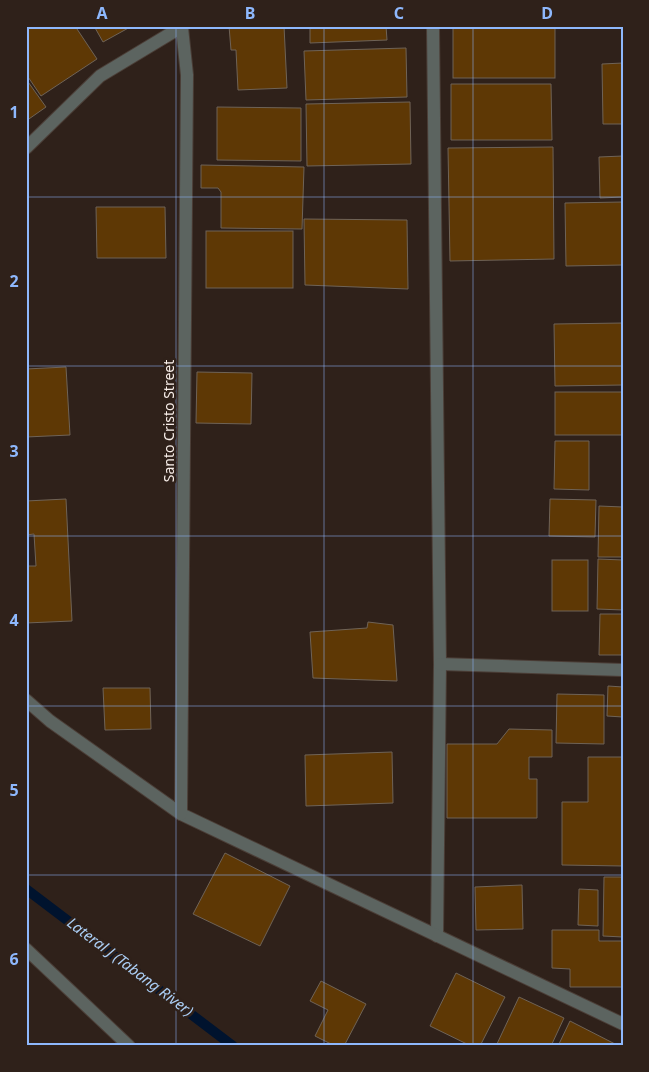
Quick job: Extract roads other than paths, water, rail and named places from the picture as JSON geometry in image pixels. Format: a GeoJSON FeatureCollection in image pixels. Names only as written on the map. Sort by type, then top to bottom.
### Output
{"type":"FeatureCollection","features":[{"type":"Feature","properties":{"kind":"street"},"geometry":{"type":"LineString","coordinates":[[433,26],[440,664],[437,936]]}},
{"type":"Feature","properties":{"kind":"street"},"geometry":{"type":"LineString","coordinates":[[26,148],[100,76],[183,27]]}},
{"type":"Feature","properties":{"kind":"street","name":"Santo Cristo Street"},"geometry":{"type":"LineString","coordinates":[[181,814],[187,75],[183,27]]}},
{"type":"Feature","properties":{"kind":"street"},"geometry":{"type":"LineString","coordinates":[[440,664],[623,670]]}},
{"type":"Feature","properties":{"kind":"street"},"geometry":{"type":"LineString","coordinates":[[26,700],[50,721],[181,814],[623,1024]]}},
{"type":"Feature","properties":{"kind":"street"},"geometry":{"type":"LineString","coordinates":[[26,949],[129,1046]]}},
{"type":"Feature","properties":{"kind":"waterway","name":"Lateral J (Tabang River)"},"geometry":{"type":"LineString","coordinates":[[26,889],[233,1046]]}}]}
